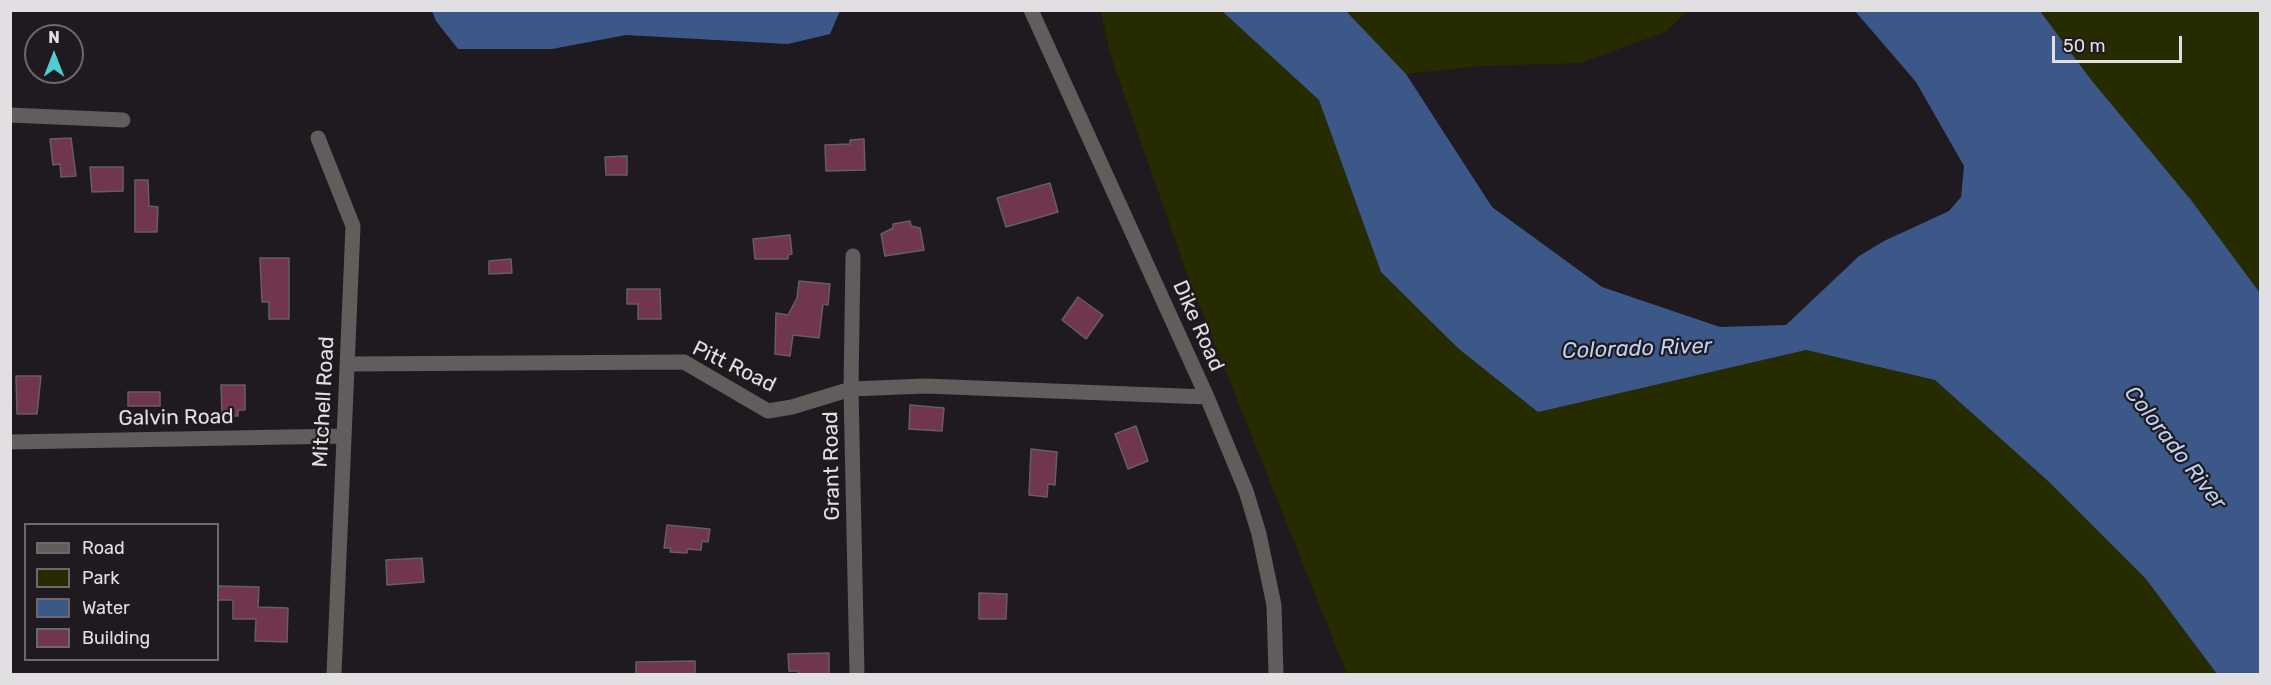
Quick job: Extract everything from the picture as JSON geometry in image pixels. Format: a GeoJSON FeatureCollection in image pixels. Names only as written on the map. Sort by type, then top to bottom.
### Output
{"type":"FeatureCollection","features":[{"type":"Feature","properties":{"kind":"street","name":"Dike Road"},"geometry":{"type":"LineString","coordinates":[[1031,10],[1208,397],[1246,491],[1262,543],[1274,605],[1276,675]]}},
{"type":"Feature","properties":{"kind":"street"},"geometry":{"type":"LineString","coordinates":[[10,115],[123,120]]}},
{"type":"Feature","properties":{"kind":"street","name":"Mitchell Road"},"geometry":{"type":"LineString","coordinates":[[318,138],[353,226],[333,675]]}},
{"type":"Feature","properties":{"kind":"street","name":"Grant Road"},"geometry":{"type":"LineString","coordinates":[[853,256],[851,389],[857,675]]}},
{"type":"Feature","properties":{"kind":"street","name":"Pitt Road"},"geometry":{"type":"LineString","coordinates":[[347,364],[684,362],[768,411],[792,407],[851,389],[926,386],[1208,397]]}},
{"type":"Feature","properties":{"kind":"street","name":"Galvin Road"},"geometry":{"type":"LineString","coordinates":[[10,442],[343,436]]}},
{"type":"Feature","properties":{"kind":"green space"},"geometry":{"type":"Polygon","coordinates":[[[1101,11],[1222,11],[1319,100],[1381,272],[1538,411],[1806,350],[1935,380],[2048,481],[2146,579],[2217,674],[1347,674],[1190,282],[1109,51],[1101,11]]]}},
{"type":"Feature","properties":{"kind":"green space"},"geometry":{"type":"Polygon","coordinates":[[[1346,11],[1688,11],[1665,32],[1581,63],[1479,66],[1406,74],[1346,11]]]}},
{"type":"Feature","properties":{"kind":"green space"},"geometry":{"type":"Polygon","coordinates":[[[2040,11],[2260,11],[2260,293],[2191,200],[2092,81],[2040,11]]]}},
{"type":"Feature","properties":{"kind":"water"},"geometry":{"type":"Polygon","coordinates":[[[432,10],[840,11],[830,34],[788,44],[626,35],[552,49],[458,49],[436,21],[432,10]]]}},
{"type":"Feature","properties":{"kind":"water","name":"Colorado River"},"geometry":{"type":"Polygon","coordinates":[[[1222,11],[1346,11],[1406,74],[1492,207],[1602,287],[1720,327],[1786,325],[1859,256],[1884,241],[1949,211],[1961,197],[1964,166],[1916,82],[1855,11],[2040,11],[2092,81],[2191,200],[2260,293],[2260,674],[2217,674],[2146,579],[2048,481],[1935,380],[1806,350],[1538,412],[1459,349],[1381,272],[1319,100],[1222,11]]]}},
{"type":"Feature","properties":{"kind":"building"},"geometry":{"type":"Polygon","coordinates":[[[71,138],[76,176],[61,177],[60,164],[53,165],[50,139],[71,138]]]}},
{"type":"Feature","properties":{"kind":"building"},"geometry":{"type":"Polygon","coordinates":[[[864,139],[865,170],[826,171],[825,145],[850,144],[850,140],[864,139]]]}},
{"type":"Feature","properties":{"kind":"building"},"geometry":{"type":"Polygon","coordinates":[[[627,156],[627,175],[606,175],[605,157],[627,156]]]}},
{"type":"Feature","properties":{"kind":"building"},"geometry":{"type":"Polygon","coordinates":[[[90,167],[123,167],[123,191],[92,192],[90,167]]]}},
{"type":"Feature","properties":{"kind":"building"},"geometry":{"type":"Polygon","coordinates":[[[135,180],[148,180],[149,206],[158,207],[157,232],[135,232],[135,180]]]}},
{"type":"Feature","properties":{"kind":"building"},"geometry":{"type":"Polygon","coordinates":[[[1050,183],[1058,212],[1006,227],[997,198],[1050,183]]]}},
{"type":"Feature","properties":{"kind":"building"},"geometry":{"type":"Polygon","coordinates":[[[910,221],[911,226],[920,228],[924,250],[885,256],[881,234],[893,228],[893,224],[910,221]]]}},
{"type":"Feature","properties":{"kind":"building"},"geometry":{"type":"Polygon","coordinates":[[[790,235],[792,254],[788,255],[788,259],[755,259],[753,239],[790,235]]]}},
{"type":"Feature","properties":{"kind":"building"},"geometry":{"type":"Polygon","coordinates":[[[260,258],[289,258],[289,319],[269,319],[269,302],[262,302],[260,258]]]}},
{"type":"Feature","properties":{"kind":"building"},"geometry":{"type":"Polygon","coordinates":[[[511,259],[512,273],[489,274],[489,261],[511,259]]]}},
{"type":"Feature","properties":{"kind":"building"},"geometry":{"type":"Polygon","coordinates":[[[799,281],[830,284],[828,305],[823,304],[819,338],[793,335],[790,356],[775,354],[776,313],[788,315],[797,298],[799,281]]]}},
{"type":"Feature","properties":{"kind":"building"},"geometry":{"type":"Polygon","coordinates":[[[627,289],[660,289],[661,319],[638,319],[638,304],[627,304],[627,289]]]}},
{"type":"Feature","properties":{"kind":"building"},"geometry":{"type":"Polygon","coordinates":[[[1078,297],[1103,315],[1086,339],[1062,320],[1078,297]]]}},
{"type":"Feature","properties":{"kind":"building"},"geometry":{"type":"Polygon","coordinates":[[[16,376],[41,376],[37,414],[17,414],[16,376]]]}},
{"type":"Feature","properties":{"kind":"building"},"geometry":{"type":"Polygon","coordinates":[[[221,385],[245,385],[245,410],[238,410],[238,416],[222,416],[221,385]]]}},
{"type":"Feature","properties":{"kind":"building"},"geometry":{"type":"Polygon","coordinates":[[[128,392],[160,392],[160,406],[128,406],[128,392]]]}},
{"type":"Feature","properties":{"kind":"building"},"geometry":{"type":"Polygon","coordinates":[[[910,405],[944,408],[942,431],[909,429],[910,405]]]}},
{"type":"Feature","properties":{"kind":"building"},"geometry":{"type":"Polygon","coordinates":[[[1136,426],[1148,461],[1128,469],[1115,434],[1136,426]]]}},
{"type":"Feature","properties":{"kind":"building"},"geometry":{"type":"Polygon","coordinates":[[[1031,449],[1057,452],[1055,485],[1048,484],[1047,497],[1029,495],[1031,449]]]}},
{"type":"Feature","properties":{"kind":"building"},"geometry":{"type":"Polygon","coordinates":[[[667,525],[710,529],[708,542],[702,541],[701,550],[687,549],[687,553],[670,552],[671,548],[664,548],[667,525]]]}},
{"type":"Feature","properties":{"kind":"building"},"geometry":{"type":"Polygon","coordinates":[[[422,558],[424,582],[387,585],[386,560],[422,558]]]}},
{"type":"Feature","properties":{"kind":"building"},"geometry":{"type":"Polygon","coordinates":[[[219,586],[259,587],[258,607],[288,608],[287,642],[255,641],[256,619],[233,619],[233,600],[219,600],[219,586]]]}},
{"type":"Feature","properties":{"kind":"building"},"geometry":{"type":"Polygon","coordinates":[[[979,593],[1007,594],[1006,619],[979,619],[979,593]]]}},
{"type":"Feature","properties":{"kind":"building"},"geometry":{"type":"Polygon","coordinates":[[[829,653],[829,675],[798,675],[798,671],[789,671],[788,654],[829,653]]]}},
{"type":"Feature","properties":{"kind":"building"},"geometry":{"type":"Polygon","coordinates":[[[695,661],[695,674],[636,674],[636,662],[695,661]]]}}]}
